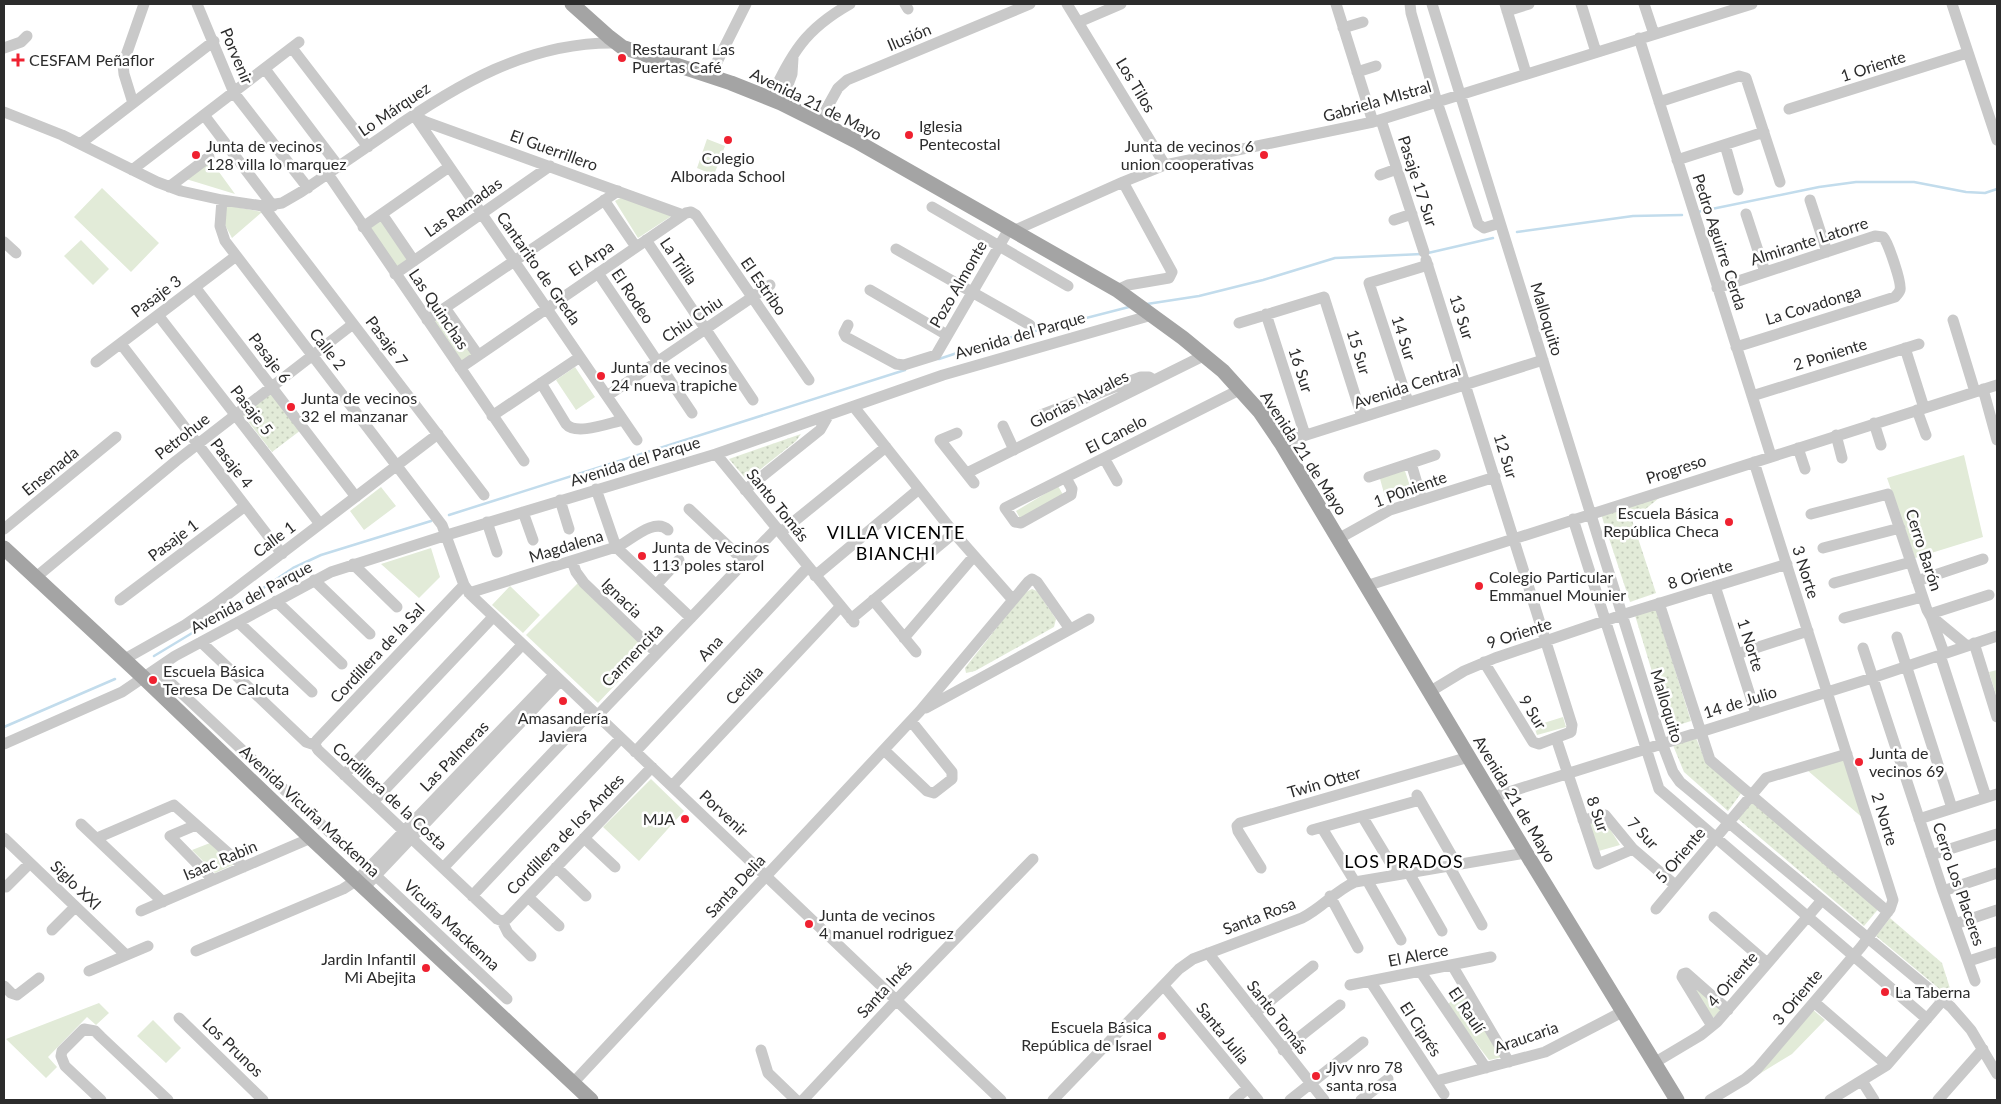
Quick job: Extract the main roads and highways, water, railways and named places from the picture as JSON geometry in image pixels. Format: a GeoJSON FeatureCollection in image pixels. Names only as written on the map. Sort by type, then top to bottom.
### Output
{"type":"FeatureCollection","features":[{"type":"Feature","properties":{"kind":"main road","name":"Avenida 21 de Mayo"},"geometry":{"type":"LineString","coordinates":[[572,4],[617,44],[634,52],[710,76],[775,101],[819,122],[856,141],[1117,290],[1205,354],[1241,389],[1260,412],[1281,443],[1622,1012],[1678,1100]]}},
{"type":"Feature","properties":{"kind":"main road","name":"Avenida Vicuña Mackenna"},"geometry":{"type":"LineString","coordinates":[[4,548],[123,660],[150,673],[312,838],[573,1083],[585,1099]]}},
{"type":"Feature","properties":{"kind":"waterway"},"geometry":{"type":"LineString","coordinates":[[1697,212],[1819,187],[1856,182],[1914,182],[1966,192],[1985,193],[1997,189]]}},
{"type":"Feature","properties":{"kind":"waterway"},"geometry":{"type":"LineString","coordinates":[[1517,232],[1633,216],[1682,215]]}},
{"type":"Feature","properties":{"kind":"waterway"},"geometry":{"type":"LineString","coordinates":[[1428,253],[1493,238]]}},
{"type":"Feature","properties":{"kind":"waterway"},"geometry":{"type":"LineString","coordinates":[[1147,304],[1199,296],[1263,280],[1335,258],[1422,254]]}},
{"type":"Feature","properties":{"kind":"waterway"},"geometry":{"type":"LineString","coordinates":[[939,359],[981,345],[1129,307]]}},
{"type":"Feature","properties":{"kind":"waterway"},"geometry":{"type":"LineString","coordinates":[[449,515],[905,370]]}},
{"type":"Feature","properties":{"kind":"waterway"},"geometry":{"type":"LineString","coordinates":[[154,656],[232,609],[293,568],[321,555],[431,521]]}},
{"type":"Feature","properties":{"kind":"waterway"},"geometry":{"type":"LineString","coordinates":[[4,727],[115,679]]}},
{"type":"Feature","properties":{"kind":"place","name":"Restaurant Las Puertas Café"},"geometry":{"type":"Point","coordinates":[622,58]}},
{"type":"Feature","properties":{"kind":"place","name":"CESFAM Peñaflor"},"geometry":{"type":"Point","coordinates":[18,60]}},
{"type":"Feature","properties":{"kind":"place","name":"Iglesia Pentecostal"},"geometry":{"type":"Point","coordinates":[909,135]}},
{"type":"Feature","properties":{"kind":"place","name":"Colegio Alborada School"},"geometry":{"type":"Point","coordinates":[728,140]}},
{"type":"Feature","properties":{"kind":"place","name":"Junta de vecinos 128 villa lo marquez"},"geometry":{"type":"Point","coordinates":[196,155]}},
{"type":"Feature","properties":{"kind":"place","name":"Junta de vecinos 6 union cooperativas"},"geometry":{"type":"Point","coordinates":[1264,155]}},
{"type":"Feature","properties":{"kind":"place","name":"Junta de vecinos 24 nueva trapiche"},"geometry":{"type":"Point","coordinates":[601,376]}},
{"type":"Feature","properties":{"kind":"place","name":"Junta de vecinos 32 el manzanar"},"geometry":{"type":"Point","coordinates":[291,407]}},
{"type":"Feature","properties":{"kind":"place","name":"Escuela Básica República Checa"},"geometry":{"type":"Point","coordinates":[1729,522]}},
{"type":"Feature","properties":{"kind":"place","name":"Junta de Vecinos 113 poles starol"},"geometry":{"type":"Point","coordinates":[642,556]}},
{"type":"Feature","properties":{"kind":"place","name":"Colegio Particular Emmanuel Mounier"},"geometry":{"type":"Point","coordinates":[1479,586]}},
{"type":"Feature","properties":{"kind":"place","name":"Escuela Básica Teresa De Calcuta"},"geometry":{"type":"Point","coordinates":[153,680]}},
{"type":"Feature","properties":{"kind":"place","name":"Amasandería Javiera"},"geometry":{"type":"Point","coordinates":[563,701]}},
{"type":"Feature","properties":{"kind":"place","name":"Junta de vecinos 69"},"geometry":{"type":"Point","coordinates":[1859,762]}},
{"type":"Feature","properties":{"kind":"place","name":"MJA"},"geometry":{"type":"Point","coordinates":[685,819]}},
{"type":"Feature","properties":{"kind":"place","name":"Junta de vecinos 4 manuel rodriguez"},"geometry":{"type":"Point","coordinates":[809,924]}},
{"type":"Feature","properties":{"kind":"place","name":"Jardin Infantil Mi Abejita"},"geometry":{"type":"Point","coordinates":[426,968]}},
{"type":"Feature","properties":{"kind":"place","name":"La Taberna"},"geometry":{"type":"Point","coordinates":[1885,992]}},
{"type":"Feature","properties":{"kind":"place","name":"Escuela Básica República de Israel"},"geometry":{"type":"Point","coordinates":[1162,1036]}},
{"type":"Feature","properties":{"kind":"place","name":"Jjvv nro 78 santa rosa"},"geometry":{"type":"Point","coordinates":[1316,1076]}},
{"type":"Feature","properties":{"kind":"district","name":"VILLA VICENTE BIANCHI"},"geometry":{"type":"Point","coordinates":[896,543]}},
{"type":"Feature","properties":{"kind":"district","name":"LOS PRADOS"},"geometry":{"type":"Point","coordinates":[1404,862]}}]}
